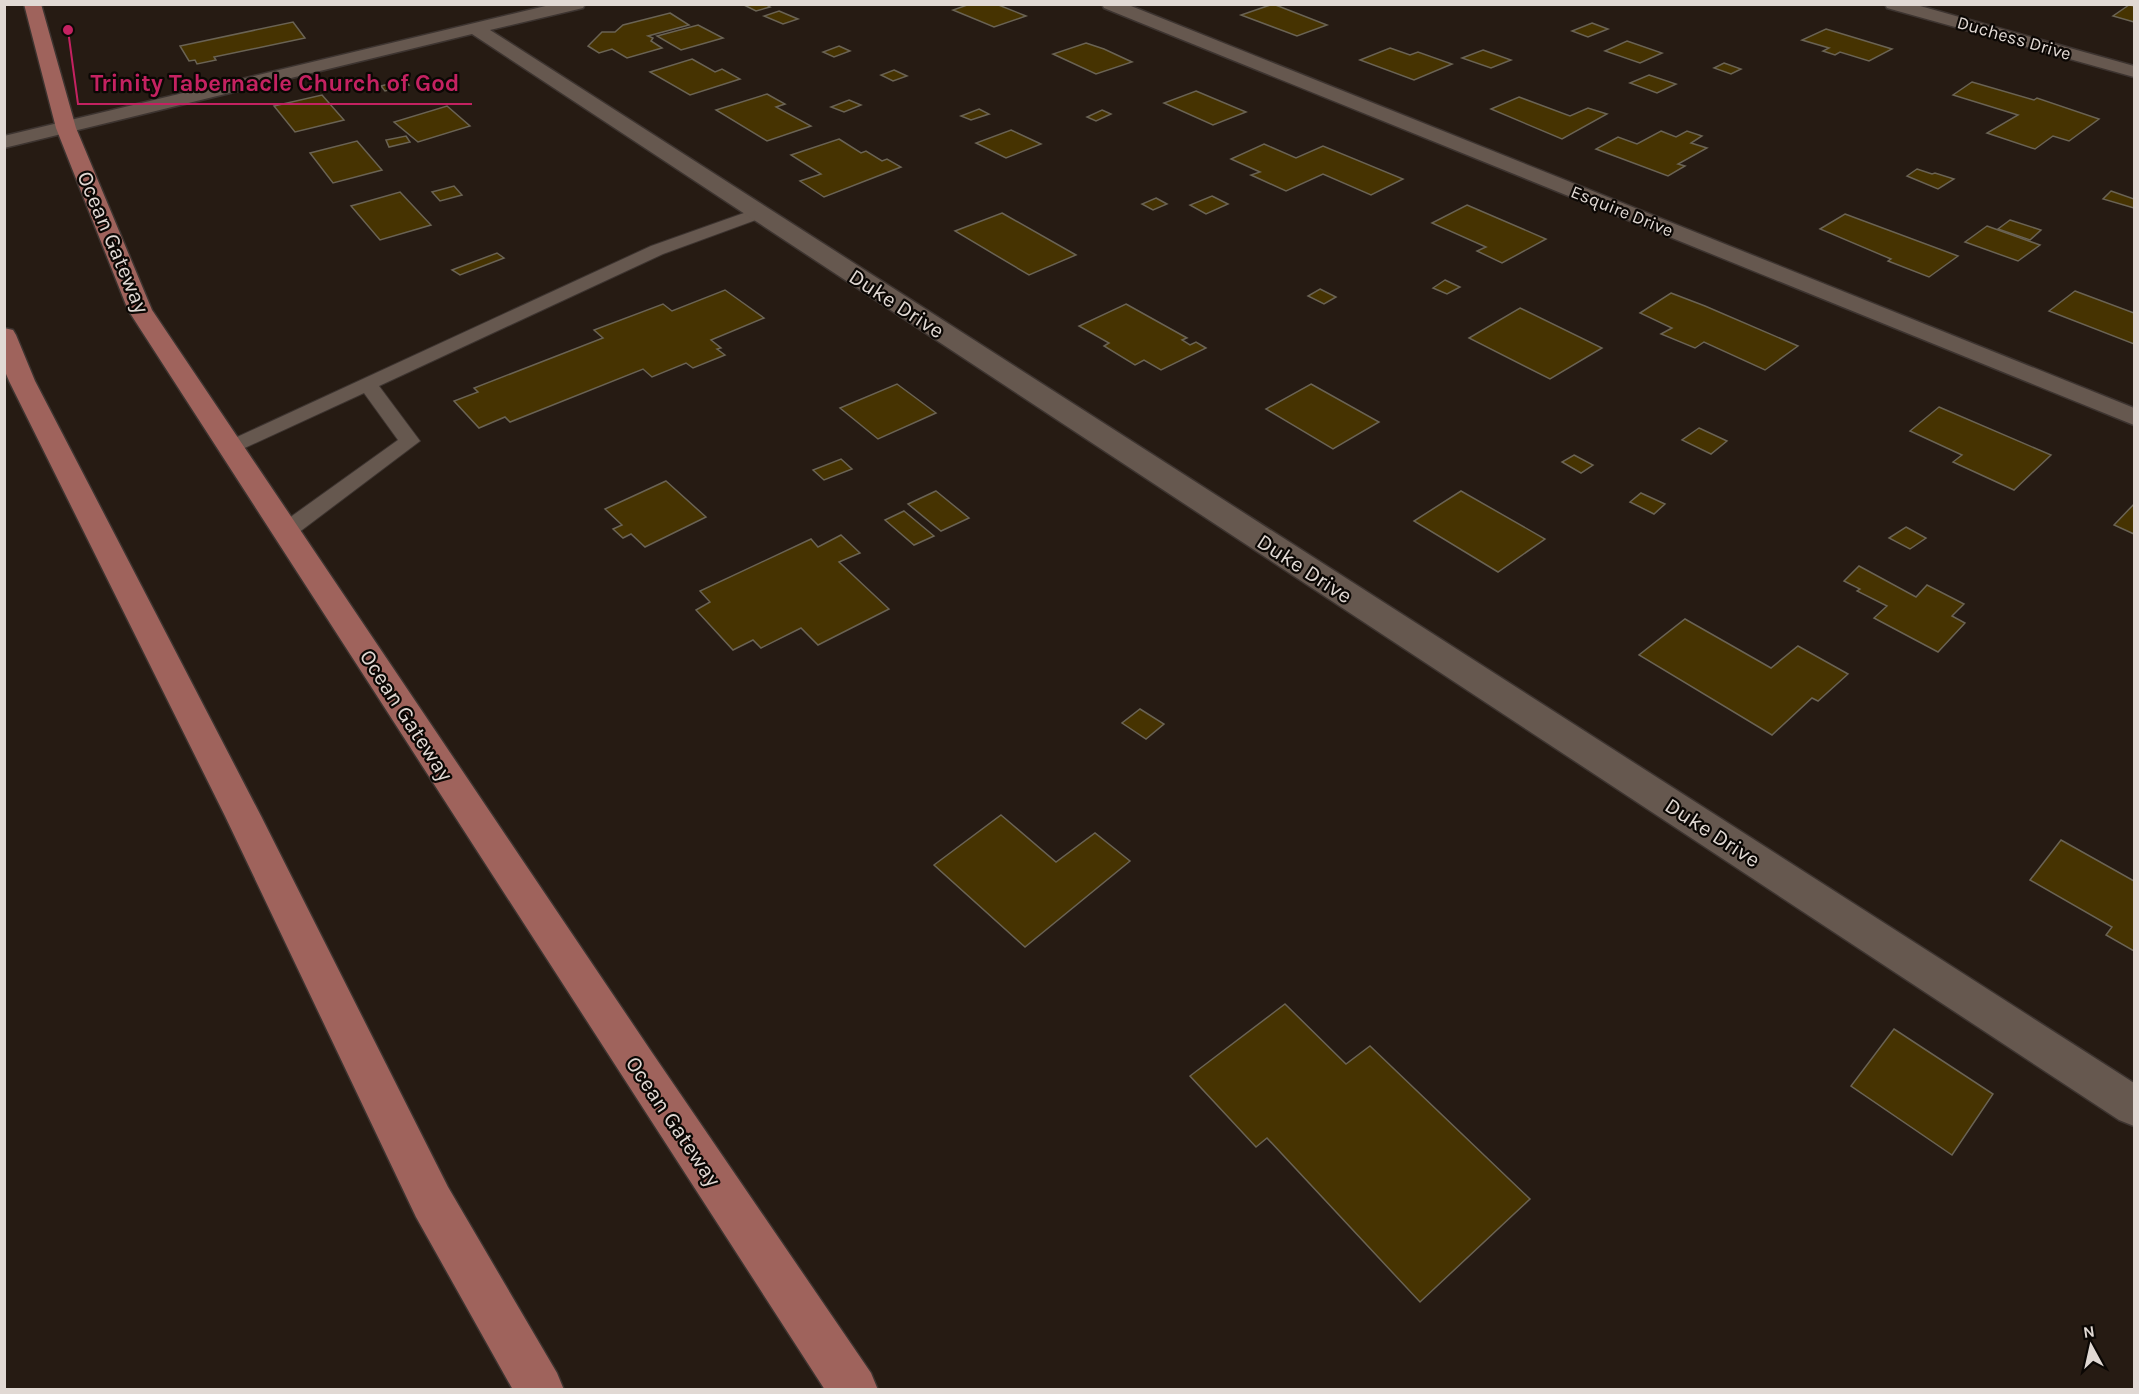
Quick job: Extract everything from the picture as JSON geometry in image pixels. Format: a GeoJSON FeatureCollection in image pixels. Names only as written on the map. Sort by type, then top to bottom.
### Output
{"type":"FeatureCollection","features":[{"type":"Feature","properties":{"kind":"main road","name":"Ocean Gateway"},"geometry":{"type":"LineString","coordinates":[[32,4],[66,128],[140,310],[638,1067],[854,1389]]}},
{"type":"Feature","properties":{"kind":"main road"},"geometry":{"type":"LineString","coordinates":[[4,335],[22,381],[243,816],[432,1202],[540,1389]]}},
{"type":"Feature","properties":{"kind":"street"},"geometry":{"type":"LineString","coordinates":[[4,142],[577,4]]}},
{"type":"Feature","properties":{"kind":"street","name":"Esquire Drive"},"geometry":{"type":"LineString","coordinates":[[1110,4],[2134,417]]}},
{"type":"Feature","properties":{"kind":"street","name":"Duchess Drive"},"geometry":{"type":"LineString","coordinates":[[1893,4],[2134,72]]}},
{"type":"Feature","properties":{"kind":"street","name":"Duke Drive"},"geometry":{"type":"LineString","coordinates":[[476,29],[2134,1106]]}},
{"type":"Feature","properties":{"kind":"lane"},"geometry":{"type":"LineString","coordinates":[[231,447],[657,250],[758,213]]}},
{"type":"Feature","properties":{"kind":"lane"},"geometry":{"type":"LineString","coordinates":[[286,531],[410,441],[367,384]]}},
{"type":"Feature","properties":{"kind":"building"},"geometry":{"type":"Polygon","coordinates":[[[742,4],[765,4],[770,7],[756,11],[742,4]]]}},
{"type":"Feature","properties":{"kind":"building"},"geometry":{"type":"Polygon","coordinates":[[[970,4],[996,4],[1026,16],[994,27],[953,10],[970,4]]]}},
{"type":"Feature","properties":{"kind":"building"},"geometry":{"type":"Polygon","coordinates":[[[1273,4],[1327,25],[1297,36],[1241,15],[1273,4]]]}},
{"type":"Feature","properties":{"kind":"building"},"geometry":{"type":"Polygon","coordinates":[[[2129,5],[2134,6],[2134,22],[2113,16],[2129,5]]]}},
{"type":"Feature","properties":{"kind":"building"},"geometry":{"type":"Polygon","coordinates":[[[779,11],[798,19],[783,24],[764,16],[779,11]]]}},
{"type":"Feature","properties":{"kind":"building"},"geometry":{"type":"Polygon","coordinates":[[[670,13],[689,25],[648,36],[653,38],[651,41],[662,48],[627,58],[612,49],[599,53],[588,46],[602,32],[615,32],[623,25],[670,13]]]}},
{"type":"Feature","properties":{"kind":"building"},"geometry":{"type":"Polygon","coordinates":[[[293,22],[305,38],[214,57],[216,60],[197,64],[195,60],[189,61],[180,46],[293,22]]]}},
{"type":"Feature","properties":{"kind":"building"},"geometry":{"type":"Polygon","coordinates":[[[1592,23],[1608,29],[1588,37],[1572,31],[1592,23]]]}},
{"type":"Feature","properties":{"kind":"building"},"geometry":{"type":"Polygon","coordinates":[[[698,25],[723,38],[681,50],[657,36],[698,25]]]}},
{"type":"Feature","properties":{"kind":"building"},"geometry":{"type":"Polygon","coordinates":[[[1826,29],[1892,49],[1869,61],[1840,52],[1835,55],[1823,51],[1829,48],[1802,40],[1826,29]]]}},
{"type":"Feature","properties":{"kind":"building"},"geometry":{"type":"Polygon","coordinates":[[[1627,41],[1662,53],[1640,63],[1605,51],[1627,41]]]}},
{"type":"Feature","properties":{"kind":"building"},"geometry":{"type":"Polygon","coordinates":[[[1086,43],[1132,62],[1096,74],[1053,54],[1086,43]]]}},
{"type":"Feature","properties":{"kind":"building"},"geometry":{"type":"Polygon","coordinates":[[[839,46],[850,51],[834,57],[823,52],[839,46]]]}},
{"type":"Feature","properties":{"kind":"building"},"geometry":{"type":"Polygon","coordinates":[[[1390,48],[1410,55],[1418,52],[1452,64],[1414,80],[1360,60],[1390,48]]]}},
{"type":"Feature","properties":{"kind":"building"},"geometry":{"type":"Polygon","coordinates":[[[1483,50],[1511,60],[1491,68],[1462,58],[1483,50]]]}},
{"type":"Feature","properties":{"kind":"building"},"geometry":{"type":"Polygon","coordinates":[[[692,59],[715,72],[722,69],[740,79],[690,95],[650,72],[692,59]]]}},
{"type":"Feature","properties":{"kind":"building"},"geometry":{"type":"Polygon","coordinates":[[[1724,63],[1741,69],[1731,74],[1714,68],[1724,63]]]}},
{"type":"Feature","properties":{"kind":"building"},"geometry":{"type":"Polygon","coordinates":[[[894,70],[907,76],[893,81],[881,75],[894,70]]]}},
{"type":"Feature","properties":{"kind":"building"},"geometry":{"type":"Polygon","coordinates":[[[1649,75],[1676,84],[1657,93],[1630,83],[1649,75]]]}},
{"type":"Feature","properties":{"kind":"building"},"geometry":{"type":"Polygon","coordinates":[[[404,80],[409,85],[385,91],[381,86],[404,80]]]}},
{"type":"Feature","properties":{"kind":"building"},"geometry":{"type":"Polygon","coordinates":[[[1972,82],[2034,100],[2037,98],[2099,119],[2069,141],[2053,136],[2035,149],[1987,133],[2018,115],[1953,95],[1972,82]]]}},
{"type":"Feature","properties":{"kind":"building"},"geometry":{"type":"Polygon","coordinates":[[[1196,91],[1246,112],[1213,125],[1164,103],[1196,91]]]}},
{"type":"Feature","properties":{"kind":"building"},"geometry":{"type":"Polygon","coordinates":[[[767,94],[785,104],[776,107],[811,126],[767,141],[716,110],[767,94]]]}},
{"type":"Feature","properties":{"kind":"building"},"geometry":{"type":"Polygon","coordinates":[[[322,95],[344,120],[295,132],[274,106],[322,95]]]}},
{"type":"Feature","properties":{"kind":"building"},"geometry":{"type":"Polygon","coordinates":[[[1519,97],[1570,116],[1588,108],[1607,114],[1562,139],[1491,109],[1519,97]]]}},
{"type":"Feature","properties":{"kind":"building"},"geometry":{"type":"Polygon","coordinates":[[[849,100],[861,105],[844,112],[831,107],[849,100]]]}},
{"type":"Feature","properties":{"kind":"building"},"geometry":{"type":"Polygon","coordinates":[[[447,106],[470,126],[418,142],[394,122],[447,106]]]}},
{"type":"Feature","properties":{"kind":"building"},"geometry":{"type":"Polygon","coordinates":[[[979,109],[989,114],[971,120],[961,116],[979,109]]]}},
{"type":"Feature","properties":{"kind":"building"},"geometry":{"type":"Polygon","coordinates":[[[1102,110],[1111,114],[1096,121],[1087,117],[1102,110]]]}},
{"type":"Feature","properties":{"kind":"building"},"geometry":{"type":"Polygon","coordinates":[[[1011,130],[1041,144],[1006,158],[976,143],[1011,130]]]}},
{"type":"Feature","properties":{"kind":"building"},"geometry":{"type":"Polygon","coordinates":[[[1661,131],[1676,137],[1687,131],[1702,136],[1691,143],[1707,148],[1678,164],[1685,166],[1668,176],[1596,149],[1618,137],[1637,144],[1661,131]]]}},
{"type":"Feature","properties":{"kind":"building"},"geometry":{"type":"Polygon","coordinates":[[[406,136],[410,142],[389,147],[386,140],[406,136]]]}},
{"type":"Feature","properties":{"kind":"building"},"geometry":{"type":"Polygon","coordinates":[[[839,139],[861,153],[866,151],[882,161],[887,159],[901,167],[824,197],[800,181],[821,174],[791,155],[839,139]]]}},
{"type":"Feature","properties":{"kind":"building"},"geometry":{"type":"Polygon","coordinates":[[[357,141],[382,170],[333,183],[310,153],[357,141]]]}},
{"type":"Feature","properties":{"kind":"building"},"geometry":{"type":"Polygon","coordinates":[[[1264,144],[1296,158],[1323,146],[1403,179],[1371,195],[1323,174],[1286,191],[1251,175],[1260,172],[1231,159],[1264,144]]]}},
{"type":"Feature","properties":{"kind":"building"},"geometry":{"type":"Polygon","coordinates":[[[1917,169],[1954,179],[1938,189],[1907,176],[1917,169]]]}},
{"type":"Feature","properties":{"kind":"building"},"geometry":{"type":"Polygon","coordinates":[[[454,186],[462,195],[440,201],[432,192],[454,186]]]}},
{"type":"Feature","properties":{"kind":"building"},"geometry":{"type":"Polygon","coordinates":[[[2111,191],[2134,199],[2134,208],[2103,199],[2111,191]]]}},
{"type":"Feature","properties":{"kind":"building"},"geometry":{"type":"Polygon","coordinates":[[[400,192],[431,225],[380,240],[351,206],[400,192]]]}},
{"type":"Feature","properties":{"kind":"building"},"geometry":{"type":"Polygon","coordinates":[[[1212,196],[1228,204],[1206,214],[1190,205],[1212,196]]]}},
{"type":"Feature","properties":{"kind":"building"},"geometry":{"type":"Polygon","coordinates":[[[1156,198],[1167,204],[1153,210],[1142,204],[1156,198]]]}},
{"type":"Feature","properties":{"kind":"building"},"geometry":{"type":"Polygon","coordinates":[[[1467,205],[1546,239],[1502,263],[1477,251],[1486,247],[1432,223],[1467,205]]]}},
{"type":"Feature","properties":{"kind":"building"},"geometry":{"type":"Polygon","coordinates":[[[1002,213],[1076,255],[1029,275],[955,231],[1002,213]]]}},
{"type":"Feature","properties":{"kind":"building"},"geometry":{"type":"Polygon","coordinates":[[[1845,214],[1958,256],[1929,277],[1888,261],[1891,259],[1820,229],[1845,214]]]}},
{"type":"Feature","properties":{"kind":"building"},"geometry":{"type":"Polygon","coordinates":[[[2010,220],[2041,230],[2030,240],[1998,229],[2010,220]]]}},
{"type":"Feature","properties":{"kind":"building"},"geometry":{"type":"Polygon","coordinates":[[[1987,226],[2040,245],[2018,261],[1965,242],[1987,226]]]}},
{"type":"Feature","properties":{"kind":"building"},"geometry":{"type":"Polygon","coordinates":[[[497,253],[504,258],[460,275],[452,270],[497,253]]]}},
{"type":"Feature","properties":{"kind":"building"},"geometry":{"type":"Polygon","coordinates":[[[1445,280],[1460,287],[1447,294],[1433,288],[1445,280]]]}},
{"type":"Feature","properties":{"kind":"building"},"geometry":{"type":"Polygon","coordinates":[[[1320,289],[1336,297],[1324,304],[1308,296],[1320,289]]]}},
{"type":"Feature","properties":{"kind":"building"},"geometry":{"type":"Polygon","coordinates":[[[725,290],[764,318],[711,340],[721,348],[717,349],[725,355],[693,368],[686,363],[652,377],[643,369],[510,422],[505,417],[479,428],[454,401],[478,392],[474,388],[603,338],[594,330],[663,304],[672,311],[725,290]]]}},
{"type":"Feature","properties":{"kind":"building"},"geometry":{"type":"Polygon","coordinates":[[[2075,291],[2134,313],[2134,344],[2049,311],[2075,291]]]}},
{"type":"Feature","properties":{"kind":"building"},"geometry":{"type":"Polygon","coordinates":[[[1671,293],[1798,346],[1765,370],[1704,342],[1695,348],[1661,334],[1672,328],[1640,313],[1671,293]]]}},
{"type":"Feature","properties":{"kind":"building"},"geometry":{"type":"Polygon","coordinates":[[[1126,304],[1187,338],[1182,340],[1190,345],[1196,342],[1206,348],[1161,370],[1144,360],[1135,365],[1104,346],[1109,343],[1079,326],[1126,304]]]}},
{"type":"Feature","properties":{"kind":"building"},"geometry":{"type":"Polygon","coordinates":[[[1520,308],[1602,348],[1550,379],[1469,338],[1520,308]]]}},
{"type":"Feature","properties":{"kind":"building"},"geometry":{"type":"Polygon","coordinates":[[[897,384],[936,413],[878,439],[840,408],[897,384]]]}},
{"type":"Feature","properties":{"kind":"building"},"geometry":{"type":"Polygon","coordinates":[[[1311,384],[1379,422],[1333,449],[1266,409],[1311,384]]]}},
{"type":"Feature","properties":{"kind":"building"},"geometry":{"type":"Polygon","coordinates":[[[1939,407],[2051,455],[2014,490],[1953,462],[1962,455],[1910,431],[1939,407]]]}},
{"type":"Feature","properties":{"kind":"building"},"geometry":{"type":"Polygon","coordinates":[[[1699,428],[1727,441],[1711,454],[1682,440],[1699,428]]]}},
{"type":"Feature","properties":{"kind":"building"},"geometry":{"type":"Polygon","coordinates":[[[1574,455],[1593,465],[1581,473],[1562,462],[1574,455]]]}},
{"type":"Feature","properties":{"kind":"building"},"geometry":{"type":"Polygon","coordinates":[[[841,459],[852,469],[824,480],[813,470],[841,459]]]}},
{"type":"Feature","properties":{"kind":"building"},"geometry":{"type":"Polygon","coordinates":[[[666,481],[706,517],[645,547],[631,534],[623,538],[613,529],[622,525],[605,509],[666,481]]]}},
{"type":"Feature","properties":{"kind":"building"},"geometry":{"type":"Polygon","coordinates":[[[936,491],[969,518],[941,531],[908,504],[936,491]]]}},
{"type":"Feature","properties":{"kind":"building"},"geometry":{"type":"Polygon","coordinates":[[[1461,491],[1545,539],[1498,572],[1414,521],[1461,491]]]}},
{"type":"Feature","properties":{"kind":"building"},"geometry":{"type":"Polygon","coordinates":[[[1641,493],[1665,504],[1654,514],[1630,502],[1641,493]]]}},
{"type":"Feature","properties":{"kind":"building"},"geometry":{"type":"Polygon","coordinates":[[[2134,504],[2134,534],[2114,525],[2134,504]]]}},
{"type":"Feature","properties":{"kind":"building"},"geometry":{"type":"Polygon","coordinates":[[[904,511],[934,536],[914,545],[885,520],[904,511]]]}},
{"type":"Feature","properties":{"kind":"building"},"geometry":{"type":"Polygon","coordinates":[[[1906,527],[1926,538],[1910,549],[1889,538],[1906,527]]]}},
{"type":"Feature","properties":{"kind":"building"},"geometry":{"type":"Polygon","coordinates":[[[841,535],[860,553],[839,562],[889,609],[818,645],[801,628],[761,648],[753,640],[733,650],[696,610],[710,602],[700,591],[811,539],[818,547],[841,535]]]}},
{"type":"Feature","properties":{"kind":"building"},"geometry":{"type":"Polygon","coordinates":[[[1859,566],[1916,597],[1927,585],[1964,604],[1952,616],[1965,623],[1938,652],[1874,618],[1887,606],[1857,591],[1860,589],[1844,581],[1859,566]]]}},
{"type":"Feature","properties":{"kind":"building"},"geometry":{"type":"Polygon","coordinates":[[[1685,619],[1771,668],[1798,646],[1848,674],[1818,701],[1812,698],[1772,735],[1639,655],[1685,619]]]}},
{"type":"Feature","properties":{"kind":"building"},"geometry":{"type":"Polygon","coordinates":[[[1140,709],[1164,724],[1146,739],[1122,723],[1140,709]]]}},
{"type":"Feature","properties":{"kind":"building"},"geometry":{"type":"Polygon","coordinates":[[[1001,815],[1056,862],[1095,833],[1130,861],[1025,947],[934,865],[1001,815]]]}},
{"type":"Feature","properties":{"kind":"building"},"geometry":{"type":"Polygon","coordinates":[[[2061,840],[2134,881],[2134,951],[2106,935],[2112,927],[2030,880],[2061,840]]]}},
{"type":"Feature","properties":{"kind":"building"},"geometry":{"type":"Polygon","coordinates":[[[1285,1004],[1346,1064],[1370,1046],[1530,1199],[1420,1302],[1267,1138],[1256,1147],[1190,1076],[1285,1004]]]}},
{"type":"Feature","properties":{"kind":"building"},"geometry":{"type":"Polygon","coordinates":[[[1894,1029],[1993,1094],[1952,1155],[1851,1086],[1894,1029]]]}},
{"type":"Feature","properties":{"kind":"place","name":"Trinity Tabernacle Church of God"},"geometry":{"type":"Point","coordinates":[68,30]}}]}
